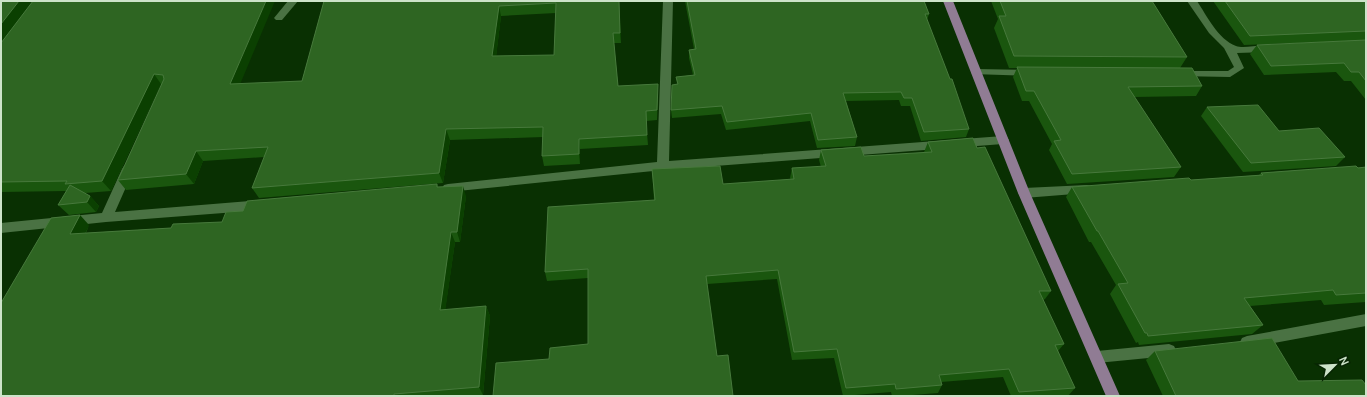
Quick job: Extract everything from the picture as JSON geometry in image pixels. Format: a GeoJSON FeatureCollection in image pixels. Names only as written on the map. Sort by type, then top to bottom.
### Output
{"type":"FeatureCollection","features":[{"type":"Feature","properties":{"kind":"main road"},"geometry":{"type":"LineString","coordinates":[[948,1],[1024,193],[1114,396]]}},
{"type":"Feature","properties":{"kind":"street"},"geometry":{"type":"LineString","coordinates":[[279,18],[293,1]]}},
{"type":"Feature","properties":{"kind":"street"},"geometry":{"type":"LineString","coordinates":[[663,166],[668,1]]}},
{"type":"Feature","properties":{"kind":"street"},"geometry":{"type":"LineString","coordinates":[[1192,1],[1219,40],[1229,46],[1239,50],[1279,48]]}},
{"type":"Feature","properties":{"kind":"street"},"geometry":{"type":"LineString","coordinates":[[1173,74],[1230,74],[1239,68],[1229,46]]}},
{"type":"Feature","properties":{"kind":"street"},"geometry":{"type":"LineString","coordinates":[[976,72],[1039,73]]}},
{"type":"Feature","properties":{"kind":"street"},"geometry":{"type":"LineString","coordinates":[[439,189],[663,166],[801,157],[1003,140]]}},
{"type":"Feature","properties":{"kind":"street"},"geometry":{"type":"LineString","coordinates":[[106,217],[132,160]]}},
{"type":"Feature","properties":{"kind":"street"},"geometry":{"type":"LineString","coordinates":[[1024,193],[1096,188]]}},
{"type":"Feature","properties":{"kind":"street"},"geometry":{"type":"LineString","coordinates":[[1,228],[106,217],[270,204]]}},
{"type":"Feature","properties":{"kind":"street"},"geometry":{"type":"LineString","coordinates":[[1235,343],[1366,320]]}},
{"type":"Feature","properties":{"kind":"street"},"geometry":{"type":"LineString","coordinates":[[1097,357],[1181,348]]}},
{"type":"Feature","properties":{"kind":"building"},"geometry":{"type":"Polygon","coordinates":[[[1,1],[19,1],[1,24],[1,1]]]}},
{"type":"Feature","properties":{"kind":"building"},"geometry":{"type":"Polygon","coordinates":[[[33,1],[266,1],[230,84],[302,81],[324,1],[619,1],[620,33],[613,33],[618,86],[658,84],[657,110],[646,111],[647,135],[579,139],[579,154],[542,156],[543,127],[446,129],[439,173],[252,188],[268,147],[196,151],[186,174],[118,180],[164,79],[163,75],[154,74],[102,181],[65,184],[67,181],[1,182],[1,43],[33,1]],[[556,3],[499,6],[492,56],[554,55],[556,3]]]}},
{"type":"Feature","properties":{"kind":"building"},"geometry":{"type":"Polygon","coordinates":[[[687,1],[924,1],[929,14],[925,14],[950,79],[952,79],[969,129],[924,132],[912,98],[904,98],[901,92],[843,93],[857,137],[818,140],[811,113],[727,122],[722,106],[671,110],[672,85],[678,84],[676,77],[695,75],[689,50],[696,49],[687,1]]]}},
{"type":"Feature","properties":{"kind":"building"},"geometry":{"type":"Polygon","coordinates":[[[1000,1],[1152,1],[1187,57],[1014,56],[999,16],[1006,16],[1000,1]]]}},
{"type":"Feature","properties":{"kind":"building"},"geometry":{"type":"Polygon","coordinates":[[[1225,1],[1366,1],[1366,31],[1250,36],[1225,1]]]}},
{"type":"Feature","properties":{"kind":"building"},"geometry":{"type":"Polygon","coordinates":[[[1366,40],[1366,81],[1359,72],[1351,72],[1344,63],[1271,66],[1257,45],[1366,40]]]}},
{"type":"Feature","properties":{"kind":"building"},"geometry":{"type":"Polygon","coordinates":[[[1017,67],[1192,68],[1202,86],[1128,87],[1181,167],[1072,174],[1054,141],[1061,140],[1034,91],[1026,91],[1017,67]]]}},
{"type":"Feature","properties":{"kind":"building"},"geometry":{"type":"Polygon","coordinates":[[[1258,105],[1279,131],[1319,128],[1345,157],[1251,163],[1207,107],[1258,105]]]}},
{"type":"Feature","properties":{"kind":"building"},"geometry":{"type":"Polygon","coordinates":[[[973,138],[977,148],[985,147],[1051,291],[1039,291],[1064,344],[1055,345],[1075,388],[1019,392],[1009,369],[939,375],[942,385],[896,389],[895,384],[846,388],[837,349],[794,352],[778,270],[706,276],[717,356],[728,355],[733,396],[493,396],[496,363],[549,359],[550,348],[588,344],[588,269],[545,272],[548,207],[655,200],[652,169],[720,166],[723,184],[794,179],[792,168],[826,166],[821,150],[861,147],[864,156],[932,152],[928,142],[973,138]]]}},
{"type":"Feature","properties":{"kind":"building"},"geometry":{"type":"Polygon","coordinates":[[[1356,166],[1358,168],[1366,167],[1366,293],[1336,295],[1333,290],[1244,298],[1263,325],[1148,336],[1118,284],[1128,283],[1072,187],[1189,178],[1191,180],[1263,175],[1261,173],[1356,166]]]}},
{"type":"Feature","properties":{"kind":"building"},"geometry":{"type":"Polygon","coordinates":[[[437,184],[437,187],[463,186],[457,232],[451,232],[440,310],[486,306],[479,387],[394,394],[394,396],[1,396],[1,303],[51,218],[80,215],[70,234],[171,228],[173,224],[222,222],[226,212],[243,211],[247,201],[437,184]]]}},
{"type":"Feature","properties":{"kind":"building"},"geometry":{"type":"Polygon","coordinates":[[[70,185],[90,196],[87,202],[58,205],[70,185]]]}},
{"type":"Feature","properties":{"kind":"building"},"geometry":{"type":"Polygon","coordinates":[[[1272,338],[1298,381],[1362,380],[1366,385],[1366,396],[1176,396],[1155,351],[1272,338]]]}}]}
